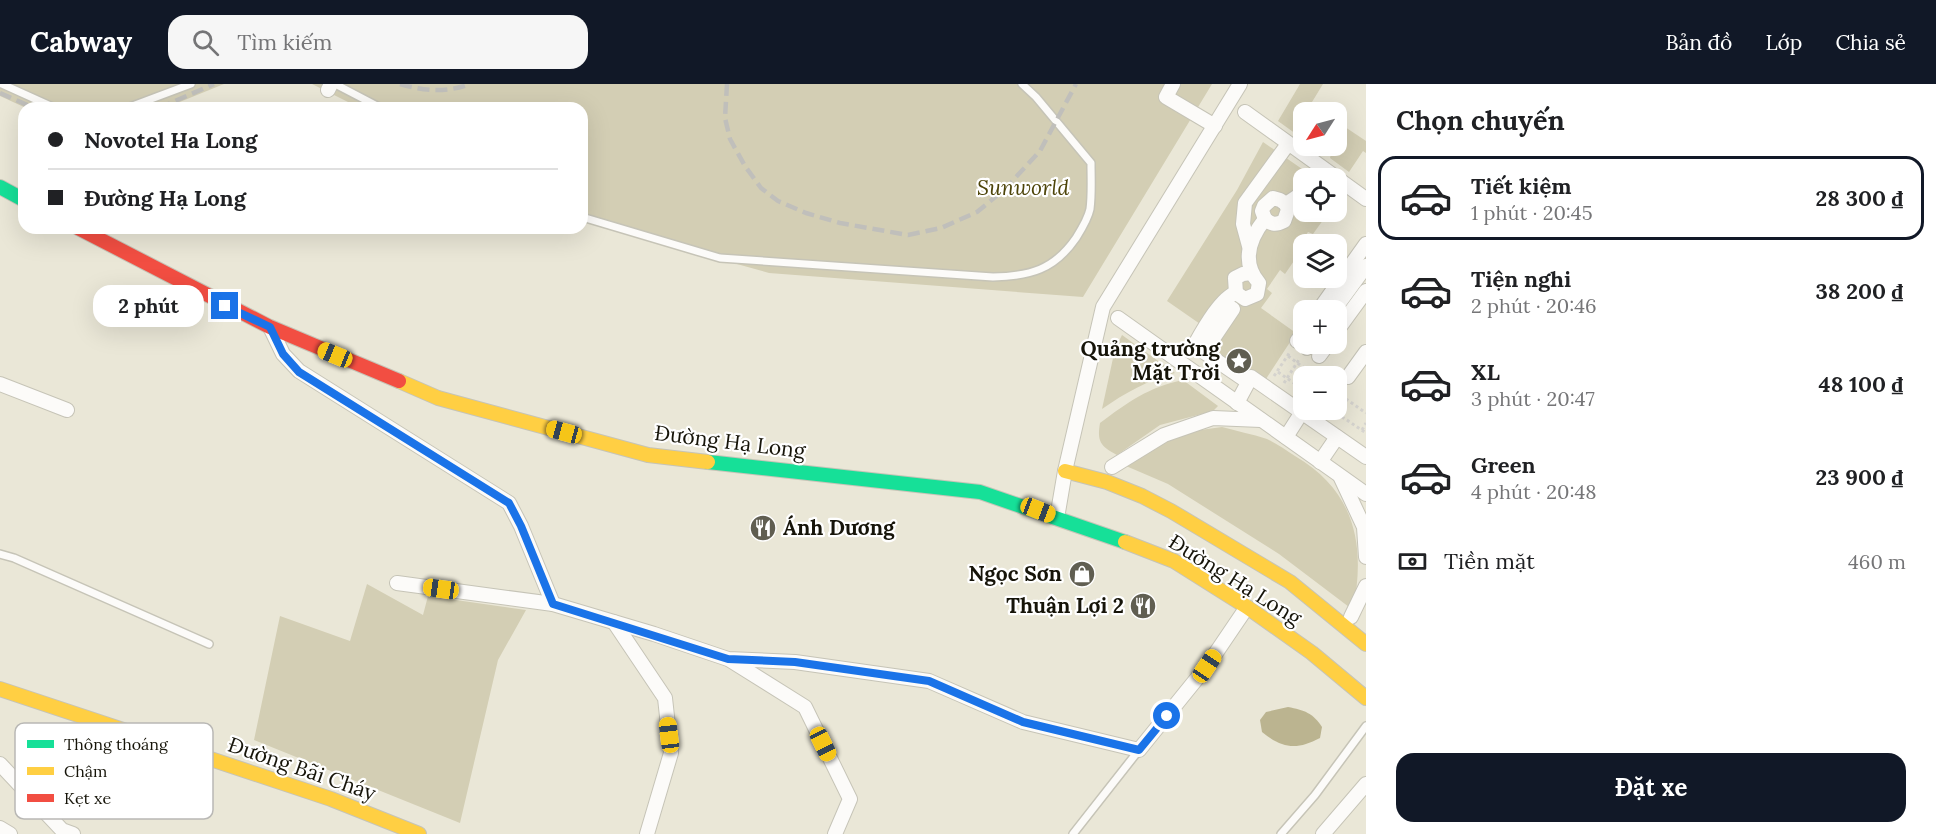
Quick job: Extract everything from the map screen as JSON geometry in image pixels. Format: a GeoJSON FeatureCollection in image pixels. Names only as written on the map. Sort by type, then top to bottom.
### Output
{"type":"FeatureCollection","features":[{"type":"Feature","properties":{"kind":"main road"},"geometry":{"type":"LineString","coordinates":[[0,187],[18,197]]}},
{"type":"Feature","properties":{"kind":"main road","name":"Đường Hạ Long"},"geometry":{"type":"LineString","coordinates":[[90,234],[270,327],[438,398],[648,455],[980,492],[1058,518],[1174,561],[1247,607],[1312,653],[1366,698]]}},
{"type":"Feature","properties":{"kind":"main road"},"geometry":{"type":"LineString","coordinates":[[1065,471],[1107,482],[1142,496],[1188,521],[1290,582],[1366,644]]}},
{"type":"Feature","properties":{"kind":"main road","name":"Đường Bãi Cháy"},"geometry":{"type":"LineString","coordinates":[[0,688],[104,723]]}},
{"type":"Feature","properties":{"kind":"main road","name":"Đường Bãi Cháy"},"geometry":{"type":"LineString","coordinates":[[213,759],[331,799],[419,834]]}},
{"type":"Feature","properties":{"kind":"street"},"geometry":{"type":"LineString","coordinates":[[1173,84],[1166,97],[1215,126]]}},
{"type":"Feature","properties":{"kind":"street"},"geometry":{"type":"LineString","coordinates":[[1058,518],[1065,471],[1103,307],[1240,84]]}},
{"type":"Feature","properties":{"kind":"street"},"geometry":{"type":"LineString","coordinates":[[1245,112],[1288,144],[1314,168]]}},
{"type":"Feature","properties":{"kind":"street"},"geometry":{"type":"LineString","coordinates":[[1236,293],[1245,299],[1257,294],[1259,283],[1251,273],[1249,246],[1243,224],[1245,204],[1288,144]]}},
{"type":"Feature","properties":{"kind":"street"},"geometry":{"type":"LineString","coordinates":[[1347,188],[1366,199]]}},
{"type":"Feature","properties":{"kind":"street"},"geometry":{"type":"LineString","coordinates":[[1249,246],[1254,232],[1265,219],[1271,224],[1284,221],[1287,215],[1286,204],[1293,199]]}},
{"type":"Feature","properties":{"kind":"street"},"geometry":{"type":"LineString","coordinates":[[1326,300],[1366,244]]}},
{"type":"Feature","properties":{"kind":"street"},"geometry":{"type":"LineString","coordinates":[[1341,300],[1366,266]]}},
{"type":"Feature","properties":{"kind":"street"},"geometry":{"type":"LineString","coordinates":[[1236,293],[1235,278],[1251,273]]}},
{"type":"Feature","properties":{"kind":"street"},"geometry":{"type":"LineString","coordinates":[[1347,317],[1366,291]]}},
{"type":"Feature","properties":{"kind":"street"},"geometry":{"type":"LineString","coordinates":[[1236,293],[1227,298],[1194,346],[1198,349],[1228,306],[1233,309],[1204,352],[1248,382]]}},
{"type":"Feature","properties":{"kind":"street"},"geometry":{"type":"LineString","coordinates":[[1118,318],[1365,492]]}},
{"type":"Feature","properties":{"kind":"street"},"geometry":{"type":"LineString","coordinates":[[270,327],[283,354],[299,372],[509,503],[521,526],[553,604]]}},
{"type":"Feature","properties":{"kind":"street"},"geometry":{"type":"LineString","coordinates":[[1348,377],[1366,352]]}},
{"type":"Feature","properties":{"kind":"street"},"geometry":{"type":"LineString","coordinates":[[1237,403],[1251,377],[1293,406]]}},
{"type":"Feature","properties":{"kind":"street"},"geometry":{"type":"LineString","coordinates":[[0,384],[67,410]]}},
{"type":"Feature","properties":{"kind":"street"},"geometry":{"type":"LineString","coordinates":[[1112,467],[1164,435],[1213,418],[1261,420]]}},
{"type":"Feature","properties":{"kind":"street"},"geometry":{"type":"LineString","coordinates":[[1286,437],[1297,420]]}},
{"type":"Feature","properties":{"kind":"street"},"geometry":{"type":"LineString","coordinates":[[1313,420],[1366,457]]}},
{"type":"Feature","properties":{"kind":"street"},"geometry":{"type":"LineString","coordinates":[[1320,462],[1337,437]]}},
{"type":"Feature","properties":{"kind":"street"},"geometry":{"type":"LineString","coordinates":[[1340,476],[1364,527],[1366,557]]}},
{"type":"Feature","properties":{"kind":"street"},"geometry":{"type":"LineString","coordinates":[[397,583],[553,604],[728,659],[805,707],[850,799],[835,834]]}},
{"type":"Feature","properties":{"kind":"street"},"geometry":{"type":"LineString","coordinates":[[1351,617],[1366,586]]}},
{"type":"Feature","properties":{"kind":"street"},"geometry":{"type":"LineString","coordinates":[[728,659],[795,662],[929,681],[1023,722],[1139,750],[1207,666],[1247,607]]}},
{"type":"Feature","properties":{"kind":"street"},"geometry":{"type":"LineString","coordinates":[[614,622],[665,698],[671,753],[647,834]]}},
{"type":"Feature","properties":{"kind":"street"},"geometry":{"type":"LineString","coordinates":[[0,764],[15,780]]}},
{"type":"Feature","properties":{"kind":"street"},"geometry":{"type":"LineString","coordinates":[[1323,834],[1366,784]]}},
{"type":"Feature","properties":{"kind":"street"},"geometry":{"type":"LineString","coordinates":[[52,819],[62,830],[73,834]]}},
{"type":"Feature","properties":{"kind":"street"},"geometry":{"type":"LineString","coordinates":[[0,828],[10,834]]}},
{"type":"Feature","properties":{"kind":"lane"},"geometry":{"type":"LineString","coordinates":[[2,84],[42,102]]}},
{"type":"Feature","properties":{"kind":"lane"},"geometry":{"type":"LineString","coordinates":[[143,102],[190,84]]}},
{"type":"Feature","properties":{"kind":"lane"},"geometry":{"type":"LineString","coordinates":[[588,219],[720,258],[993,277],[1020,276],[1046,267],[1065,253],[1081,230],[1090,211],[1091,163],[1036,97],[1022,84]]}},
{"type":"Feature","properties":{"kind":"lane"},"geometry":{"type":"LineString","coordinates":[[331,86],[367,102]]}},
{"type":"Feature","properties":{"kind":"lane"},"geometry":{"type":"LineString","coordinates":[[0,554],[14,558],[209,644]]}},
{"type":"Feature","properties":{"kind":"lane"},"geometry":{"type":"LineString","coordinates":[[1281,834],[1315,795],[1366,726]]}},
{"type":"Feature","properties":{"kind":"lane"},"geometry":{"type":"LineString","coordinates":[[1073,834],[1139,750]]}},
{"type":"Feature","properties":{"kind":"path"},"geometry":{"type":"LineString","coordinates":[[1272,391],[1277,372],[1293,351]]}},
{"type":"Feature","properties":{"kind":"path"},"geometry":{"type":"LineString","coordinates":[[1272,391],[1287,379],[1300,354]]}},
{"type":"Feature","properties":{"kind":"path"},"geometry":{"type":"LineString","coordinates":[[1287,356],[1301,366]]}},
{"type":"Feature","properties":{"kind":"path"},"geometry":{"type":"LineString","coordinates":[[1277,372],[1293,383]]}},
{"type":"Feature","properties":{"kind":"path"},"geometry":{"type":"LineString","coordinates":[[1347,400],[1366,413]]}},
{"type":"Feature","properties":{"kind":"path"},"geometry":{"type":"LineString","coordinates":[[1347,420],[1366,433]]}},
{"type":"Feature","properties":{"kind":"green space"},"geometry":{"type":"Polygon","coordinates":[[[0,84],[224,84],[180,102],[18,102],[18,104],[0,96],[0,84]]]}},
{"type":"Feature","properties":{"kind":"green space","name":"Sunworld"},"geometry":{"type":"Polygon","coordinates":[[[312,84],[1212,84],[1083,297],[769,273],[588,223],[588,102],[348,102],[312,84]]]}},
{"type":"Feature","properties":{"kind":"green space"},"geometry":{"type":"Polygon","coordinates":[[[1300,84],[1323,84],[1312,102],[1293,102],[1293,132],[1278,121],[1300,84]]]}},
{"type":"Feature","properties":{"kind":"green space"},"geometry":{"type":"Polygon","coordinates":[[[1347,128],[1366,141],[1366,153],[1363,151],[1349,172],[1347,168],[1330,158],[1330,156],[1347,156],[1347,128]]]}},
{"type":"Feature","properties":{"kind":"green space"},"geometry":{"type":"Polygon","coordinates":[[[1263,142],[1301,168],[1293,168],[1293,222],[1322,222],[1313,234],[1308,232],[1293,234],[1293,262],[1285,274],[1280,270],[1267,289],[1272,293],[1261,308],[1293,331],[1293,338],[1260,388],[1207,350],[1203,326],[1167,301],[1237,190],[1263,142]]]}},
{"type":"Feature","properties":{"kind":"green space"},"geometry":{"type":"Polygon","coordinates":[[[1122,335],[1175,373],[1155,379],[1102,409],[1115,349],[1122,335]]]}},
{"type":"Feature","properties":{"kind":"green space"},"geometry":{"type":"Polygon","coordinates":[[[1183,380],[1218,406],[1213,411],[1160,425],[1117,455],[1103,446],[1099,434],[1100,423],[1139,396],[1183,380]]]}},
{"type":"Feature","properties":{"kind":"green space"},"geometry":{"type":"Polygon","coordinates":[[[1222,427],[1274,442],[1315,470],[1331,486],[1343,503],[1356,542],[1357,586],[1353,610],[1279,554],[1168,484],[1126,466],[1186,432],[1222,427]]]}},
{"type":"Feature","properties":{"kind":"green space"},"geometry":{"type":"Polygon","coordinates":[[[367,584],[423,615],[428,596],[526,610],[498,660],[460,823],[254,740],[280,616],[350,641],[367,584]]]}},
{"type":"Feature","properties":{"kind":"shaded area"},"geometry":{"type":"Polygon","coordinates":[[[1288,707],[1312,715],[1322,727],[1320,738],[1304,745],[1290,746],[1277,742],[1262,732],[1260,720],[1266,712],[1288,707]]]}},
{"type":"Feature","properties":{"kind":"railway"},"geometry":{"type":"LineString","coordinates":[[173,102],[214,84]]}},
{"type":"Feature","properties":{"kind":"railway"},"geometry":{"type":"LineString","coordinates":[[400,84],[435,90],[452,89],[470,84]]}},
{"type":"Feature","properties":{"kind":"railway"},"geometry":{"type":"LineString","coordinates":[[727,84],[725,118],[730,139],[761,188],[778,201],[806,213],[840,223],[908,235],[941,228],[977,212],[1005,189],[1040,151],[1076,84]]}},
{"type":"Feature","properties":{"kind":"railway"},"geometry":{"type":"LineString","coordinates":[[0,93],[20,102]]}},
{"type":"Feature","properties":{"kind":"traffic: fast"},"geometry":{"type":"LineString","coordinates":[[0,187],[18,197]]}},
{"type":"Feature","properties":{"kind":"traffic: fast"},"geometry":{"type":"LineString","coordinates":[[708,462],[980,492],[1125,542]]}},
{"type":"Feature","properties":{"kind":"traffic: slow"},"geometry":{"type":"LineString","coordinates":[[399,381],[438,398],[648,455],[708,462]]}},
{"type":"Feature","properties":{"kind":"traffic: slow"},"geometry":{"type":"LineString","coordinates":[[1065,471],[1107,482],[1171,511],[1290,582],[1366,644]]}},
{"type":"Feature","properties":{"kind":"traffic: slow"},"geometry":{"type":"LineString","coordinates":[[1125,542],[1174,561],[1247,607],[1312,653],[1366,698]]}},
{"type":"Feature","properties":{"kind":"traffic: slow"},"geometry":{"type":"LineString","coordinates":[[0,689],[102,723]]}},
{"type":"Feature","properties":{"kind":"traffic: slow"},"geometry":{"type":"LineString","coordinates":[[213,760],[331,799],[419,834]]}},
{"type":"Feature","properties":{"kind":"traffic: jam"},"geometry":{"type":"LineString","coordinates":[[90,234],[270,327],[399,381]]}},
{"type":"Feature","properties":{"kind":"place","name":"Quảng trường Mặt Trời"},"geometry":{"type":"Point","coordinates":[1239,361]}},
{"type":"Feature","properties":{"kind":"place","name":"Ánh Dương"},"geometry":{"type":"Point","coordinates":[763,528]}},
{"type":"Feature","properties":{"kind":"place","name":"Ngọc Sơn"},"geometry":{"type":"Point","coordinates":[1082,574]}},
{"type":"Feature","properties":{"kind":"place","name":"Thuận Lợi 2"},"geometry":{"type":"Point","coordinates":[1143,606]}},
{"type":"Feature","properties":{"kind":"route"},"geometry":{"type":"LineString","coordinates":[[225,306],[270,327],[283,354],[299,372],[509,503],[521,526],[553,604],[728,659],[795,662],[929,681],[1023,722],[1139,750],[1167,716]]}}]}
